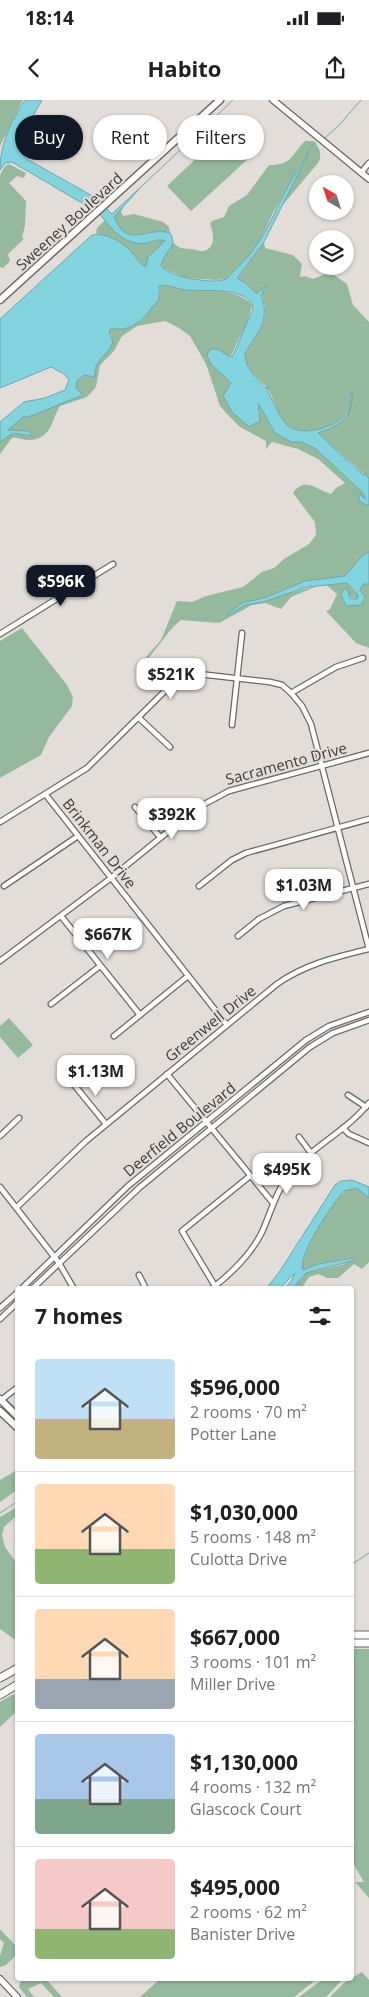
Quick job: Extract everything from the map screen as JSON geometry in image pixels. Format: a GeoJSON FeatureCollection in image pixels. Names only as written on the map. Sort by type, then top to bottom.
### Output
{"type":"FeatureCollection","features":[{"type":"Feature","properties":{"kind":"main road","name":"Sweeney Boulevard"},"geometry":{"type":"LineString","coordinates":[[0,300],[107,205],[220,100]]}},
{"type":"Feature","properties":{"kind":"main road"},"geometry":{"type":"LineString","coordinates":[[0,1400],[15,1414]]}},
{"type":"Feature","properties":{"kind":"main road"},"geometry":{"type":"LineString","coordinates":[[1,1413],[15,1425]]}},
{"type":"Feature","properties":{"kind":"main road"},"geometry":{"type":"LineString","coordinates":[[354,1635],[369,1635]]}},
{"type":"Feature","properties":{"kind":"main road"},"geometry":{"type":"LineString","coordinates":[[354,1643],[369,1643]]}},
{"type":"Feature","properties":{"kind":"main road"},"geometry":{"type":"LineString","coordinates":[[0,1678],[15,1670]]}},
{"type":"Feature","properties":{"kind":"main road"},"geometry":{"type":"LineString","coordinates":[[0,1697],[15,1686]]}},
{"type":"Feature","properties":{"kind":"main road"},"geometry":{"type":"LineString","coordinates":[[0,1697],[15,1693]]}},
{"type":"Feature","properties":{"kind":"street"},"geometry":{"type":"LineString","coordinates":[[272,100],[369,179]]}},
{"type":"Feature","properties":{"kind":"street"},"geometry":{"type":"LineString","coordinates":[[361,173],[369,163]]}},
{"type":"Feature","properties":{"kind":"street"},"geometry":{"type":"LineString","coordinates":[[0,634],[112,564]]}},
{"type":"Feature","properties":{"kind":"street"},"geometry":{"type":"LineString","coordinates":[[232,725],[242,634]]}},
{"type":"Feature","properties":{"kind":"street"},"geometry":{"type":"LineString","coordinates":[[291,693],[336,667],[363,658]]}},
{"type":"Feature","properties":{"kind":"street"},"geometry":{"type":"LineString","coordinates":[[0,822],[46,795],[92,764],[170,686],[184,677],[199,674],[282,685],[291,693],[308,718],[369,949]]}},
{"type":"Feature","properties":{"kind":"street"},"geometry":{"type":"LineString","coordinates":[[139,718],[170,747]]}},
{"type":"Feature","properties":{"kind":"street","name":"Sacramento Drive"},"geometry":{"type":"LineString","coordinates":[[0,962],[111,878],[197,808],[218,795],[367,754]]}},
{"type":"Feature","properties":{"kind":"street","name":"Brinkman Drive"},"geometry":{"type":"LineString","coordinates":[[46,795],[227,1025]]}},
{"type":"Feature","properties":{"kind":"street"},"geometry":{"type":"LineString","coordinates":[[135,807],[160,837]]}},
{"type":"Feature","properties":{"kind":"street"},"geometry":{"type":"LineString","coordinates":[[199,886],[232,860],[246,853],[369,819]]}},
{"type":"Feature","properties":{"kind":"street"},"geometry":{"type":"LineString","coordinates":[[4,886],[78,836]]}},
{"type":"Feature","properties":{"kind":"street"},"geometry":{"type":"LineString","coordinates":[[238,936],[259,919],[284,906],[369,884]]}},
{"type":"Feature","properties":{"kind":"street"},"geometry":{"type":"LineString","coordinates":[[61,916],[140,1015]]}},
{"type":"Feature","properties":{"kind":"street","name":"Greenwell Drive"},"geometry":{"type":"LineString","coordinates":[[16,1207],[106,1124],[277,984],[319,961],[369,949]]}},
{"type":"Feature","properties":{"kind":"street"},"geometry":{"type":"LineString","coordinates":[[51,1004],[100,966]]}},
{"type":"Feature","properties":{"kind":"street"},"geometry":{"type":"LineString","coordinates":[[114,1036],[188,976]]}},
{"type":"Feature","properties":{"kind":"street","name":"Deerfield Boulevard"},"geometry":{"type":"LineString","coordinates":[[24,1286],[128,1186],[317,1032],[342,1020],[369,1012]]}},
{"type":"Feature","properties":{"kind":"street","name":"Deerfield Boulevard"},"geometry":{"type":"LineString","coordinates":[[35,1286],[124,1200],[322,1039],[346,1027],[369,1020]]}},
{"type":"Feature","properties":{"kind":"street"},"geometry":{"type":"LineString","coordinates":[[167,1074],[273,1204]]}},
{"type":"Feature","properties":{"kind":"street"},"geometry":{"type":"LineString","coordinates":[[71,1081],[106,1124]]}},
{"type":"Feature","properties":{"kind":"street"},"geometry":{"type":"LineString","coordinates":[[214,1286],[256,1242],[273,1204],[289,1175],[310,1153],[343,1128],[368,1105],[348,1095]]}},
{"type":"Feature","properties":{"kind":"street"},"geometry":{"type":"LineString","coordinates":[[0,1136],[19,1118]]}},
{"type":"Feature","properties":{"kind":"street"},"geometry":{"type":"LineString","coordinates":[[343,1128],[349,1134],[369,1143]]}},
{"type":"Feature","properties":{"kind":"street"},"geometry":{"type":"LineString","coordinates":[[299,1137],[310,1153]]}},
{"type":"Feature","properties":{"kind":"street"},"geometry":{"type":"LineString","coordinates":[[212,1286],[182,1231],[250,1176]]}},
{"type":"Feature","properties":{"kind":"street"},"geometry":{"type":"LineString","coordinates":[[0,1187],[59,1263],[72,1286]]}},
{"type":"Feature","properties":{"kind":"street"},"geometry":{"type":"LineString","coordinates":[[139,1275],[144,1286]]}},
{"type":"Feature","properties":{"kind":"street"},"geometry":{"type":"LineString","coordinates":[[0,1308],[15,1295]]}},
{"type":"Feature","properties":{"kind":"street"},"geometry":{"type":"LineString","coordinates":[[0,1319],[15,1305]]}},
{"type":"Feature","properties":{"kind":"street"},"geometry":{"type":"LineString","coordinates":[[0,1400],[15,1389]]}},
{"type":"Feature","properties":{"kind":"street"},"geometry":{"type":"LineString","coordinates":[[1,1413],[9,1409]]}},
{"type":"Feature","properties":{"kind":"street"},"geometry":{"type":"LineString","coordinates":[[2,1984],[16,1997]]}},
{"type":"Feature","properties":{"kind":"green space"},"geometry":{"type":"Polygon","coordinates":[[[0,100],[23,100],[15,115],[0,146],[0,100]]]}},
{"type":"Feature","properties":{"kind":"green space"},"geometry":{"type":"Polygon","coordinates":[[[305,141],[314,141],[320,151],[318,163],[280,208],[305,160],[301,164],[273,213],[256,249],[226,279],[186,278],[163,268],[161,262],[173,242],[181,248],[200,251],[207,250],[213,240],[210,224],[212,221],[224,217],[229,206],[247,195],[269,165],[277,165],[287,161],[305,141]]]}},
{"type":"Feature","properties":{"kind":"green space"},"geometry":{"type":"Polygon","coordinates":[[[194,160],[247,160],[191,211],[167,186],[194,160]]]}},
{"type":"Feature","properties":{"kind":"green space"},"geometry":{"type":"Polygon","coordinates":[[[9,164],[26,173],[24,178],[17,176],[9,183],[26,201],[25,225],[22,238],[24,239],[8,254],[10,261],[3,268],[0,267],[0,175],[5,166],[9,164]]]}},
{"type":"Feature","properties":{"kind":"green space"},"geometry":{"type":"Polygon","coordinates":[[[125,204],[121,212],[123,216],[134,214],[163,222],[169,227],[170,233],[154,232],[132,235],[125,232],[119,227],[114,217],[125,204]]]}},
{"type":"Feature","properties":{"kind":"green space"},"geometry":{"type":"Polygon","coordinates":[[[105,220],[129,241],[145,243],[163,239],[164,244],[147,267],[144,267],[129,249],[114,239],[96,233],[97,228],[105,220]]]}},
{"type":"Feature","properties":{"kind":"green space"},"geometry":{"type":"Polygon","coordinates":[[[264,242],[265,248],[293,255],[302,264],[300,277],[305,276],[313,279],[323,275],[334,275],[347,284],[353,305],[369,322],[369,479],[318,433],[339,422],[347,414],[351,404],[341,418],[325,428],[316,430],[298,430],[290,427],[282,419],[267,388],[251,371],[245,360],[245,354],[261,327],[265,316],[262,290],[257,294],[247,284],[237,279],[264,242]]]}},
{"type":"Feature","properties":{"kind":"green space"},"geometry":{"type":"Polygon","coordinates":[[[159,286],[235,294],[245,298],[252,305],[247,324],[223,374],[231,384],[230,386],[260,415],[258,402],[270,425],[316,449],[362,492],[366,500],[360,495],[366,505],[369,505],[369,552],[363,555],[346,576],[305,581],[267,597],[242,603],[228,616],[245,605],[320,585],[291,597],[281,609],[265,603],[252,605],[219,623],[181,620],[173,627],[143,665],[140,664],[161,640],[177,601],[192,602],[206,596],[243,587],[262,572],[274,568],[284,559],[309,544],[316,535],[315,522],[293,493],[298,488],[302,485],[307,485],[331,494],[336,488],[345,483],[318,459],[298,449],[272,442],[266,449],[266,441],[240,427],[220,406],[206,364],[190,336],[165,321],[137,326],[122,336],[114,351],[100,365],[96,387],[87,397],[60,406],[50,428],[43,436],[31,440],[12,438],[0,454],[0,442],[9,435],[34,435],[7,430],[23,417],[31,416],[82,394],[76,388],[77,381],[84,375],[91,376],[95,372],[94,368],[112,336],[109,331],[112,328],[128,328],[142,319],[160,292],[159,286]]]}},
{"type":"Feature","properties":{"kind":"green space"},"geometry":{"type":"Polygon","coordinates":[[[347,583],[358,595],[357,599],[341,594],[347,606],[358,604],[364,600],[365,597],[360,590],[363,584],[369,584],[369,648],[356,643],[326,611],[330,609],[337,594],[325,584],[347,583]]]}},
{"type":"Feature","properties":{"kind":"green space"},"geometry":{"type":"Polygon","coordinates":[[[22,628],[67,685],[73,697],[72,706],[49,737],[41,755],[0,778],[0,641],[22,628]]]}},
{"type":"Feature","properties":{"kind":"green space"},"geometry":{"type":"Polygon","coordinates":[[[9,1018],[33,1045],[18,1058],[0,1037],[0,1026],[9,1018]]]}},
{"type":"Feature","properties":{"kind":"green space"},"geometry":{"type":"Polygon","coordinates":[[[352,1187],[362,1191],[369,1198],[369,1262],[362,1269],[354,1264],[338,1278],[327,1278],[318,1274],[309,1277],[303,1286],[295,1286],[306,1273],[345,1264],[345,1259],[318,1264],[303,1270],[306,1252],[312,1239],[328,1212],[345,1191],[352,1187]]]}},
{"type":"Feature","properties":{"kind":"green space"},"geometry":{"type":"Polygon","coordinates":[[[15,1471],[15,1491],[0,1502],[0,1480],[15,1471]]]}},
{"type":"Feature","properties":{"kind":"green space"},"geometry":{"type":"Polygon","coordinates":[[[15,1508],[15,1517],[4,1527],[2,1535],[5,1547],[15,1561],[14,1639],[0,1629],[0,1517],[15,1508]]]}},
{"type":"Feature","properties":{"kind":"green space"},"geometry":{"type":"Polygon","coordinates":[[[354,1649],[369,1649],[369,1898],[355,1882],[364,1882],[354,1865],[354,1649]]]}},
{"type":"Feature","properties":{"kind":"green space"},"geometry":{"type":"Polygon","coordinates":[[[15,1695],[15,1713],[0,1727],[0,1702],[15,1695]]]}},
{"type":"Feature","properties":{"kind":"green space"},"geometry":{"type":"Polygon","coordinates":[[[0,1929],[15,1945],[15,1956],[6,1965],[0,1967],[0,1956],[4,1943],[0,1939],[0,1929]]]}},
{"type":"Feature","properties":{"kind":"green space"},"geometry":{"type":"Polygon","coordinates":[[[362,1972],[369,1980],[369,1997],[330,1997],[345,1982],[354,1981],[354,1977],[362,1972]]]}},
{"type":"Feature","properties":{"kind":"green space"},"geometry":{"type":"Polygon","coordinates":[[[20,1981],[48,1981],[62,1997],[54,1997],[41,1983],[28,1989],[34,1997],[27,1997],[19,1987],[20,1981]]]}},
{"type":"Feature","properties":{"kind":"green space"},"geometry":{"type":"Polygon","coordinates":[[[158,1981],[314,1981],[294,1997],[140,1997],[158,1981]]]}},
{"type":"Feature","properties":{"kind":"green space"},"geometry":{"type":"Polygon","coordinates":[[[320,1981],[341,1981],[326,1997],[299,1997],[320,1981]]]}},
{"type":"Feature","properties":{"kind":"water"},"geometry":{"type":"Polygon","coordinates":[[[25,100],[42,100],[33,115],[16,115],[25,100]]]}},
{"type":"Feature","properties":{"kind":"water"},"geometry":{"type":"Polygon","coordinates":[[[15,116],[15,160],[29,160],[96,198],[99,194],[101,195],[99,201],[112,214],[141,187],[114,217],[119,227],[131,235],[153,232],[170,233],[173,242],[172,246],[162,261],[161,266],[171,273],[180,276],[209,281],[226,279],[248,256],[258,243],[288,186],[306,158],[264,242],[237,278],[247,284],[257,294],[266,285],[261,296],[264,312],[261,326],[245,353],[245,358],[255,376],[265,388],[269,387],[267,389],[286,424],[300,431],[310,431],[329,426],[344,416],[349,410],[352,392],[351,408],[344,419],[333,427],[318,433],[363,475],[366,474],[369,479],[369,505],[360,501],[360,495],[366,499],[362,492],[316,449],[302,442],[291,442],[275,433],[258,403],[260,421],[249,427],[232,412],[223,396],[231,383],[210,363],[207,355],[209,350],[216,349],[232,357],[253,309],[250,301],[243,296],[224,291],[186,290],[159,286],[159,299],[139,321],[127,328],[112,328],[109,331],[113,342],[96,365],[95,377],[84,375],[77,381],[76,388],[83,395],[31,416],[23,417],[8,430],[28,431],[33,436],[13,433],[0,442],[0,422],[24,402],[45,398],[65,390],[69,380],[64,374],[51,367],[0,388],[0,319],[92,235],[107,236],[117,240],[129,249],[146,267],[148,257],[165,241],[137,243],[129,241],[115,232],[93,206],[87,206],[12,162],[5,163],[0,170],[0,160],[7,133],[15,116]]]}},
{"type":"Feature","properties":{"kind":"water"},"geometry":{"type":"Polygon","coordinates":[[[369,552],[369,584],[363,584],[360,590],[365,597],[361,605],[346,606],[341,594],[346,587],[351,599],[357,599],[358,595],[347,583],[307,587],[263,602],[245,605],[227,615],[242,603],[267,597],[305,581],[345,576],[363,555],[369,552]]]}},
{"type":"Feature","properties":{"kind":"water"},"geometry":{"type":"Polygon","coordinates":[[[352,1180],[369,1187],[369,1198],[357,1188],[344,1191],[324,1218],[310,1242],[305,1254],[303,1270],[318,1264],[353,1258],[355,1260],[306,1273],[295,1286],[287,1286],[295,1273],[282,1286],[268,1286],[335,1185],[341,1181],[352,1180]]]}},
{"type":"Feature","properties":{"kind":"waterway"},"geometry":{"type":"LineString","coordinates":[[141,187],[233,100]]}},
{"type":"Feature","properties":{"kind":"waterway"},"geometry":{"type":"LineString","coordinates":[[325,138],[361,100]]}},
{"type":"Feature","properties":{"kind":"waterway"},"geometry":{"type":"LineString","coordinates":[[306,159],[309,149],[315,143]]}},
{"type":"Feature","properties":{"kind":"waterway"},"geometry":{"type":"LineString","coordinates":[[0,1513],[15,1503]]}},
{"type":"Feature","properties":{"kind":"waterway"},"geometry":{"type":"LineString","coordinates":[[354,1563],[369,1553]]}}]}
